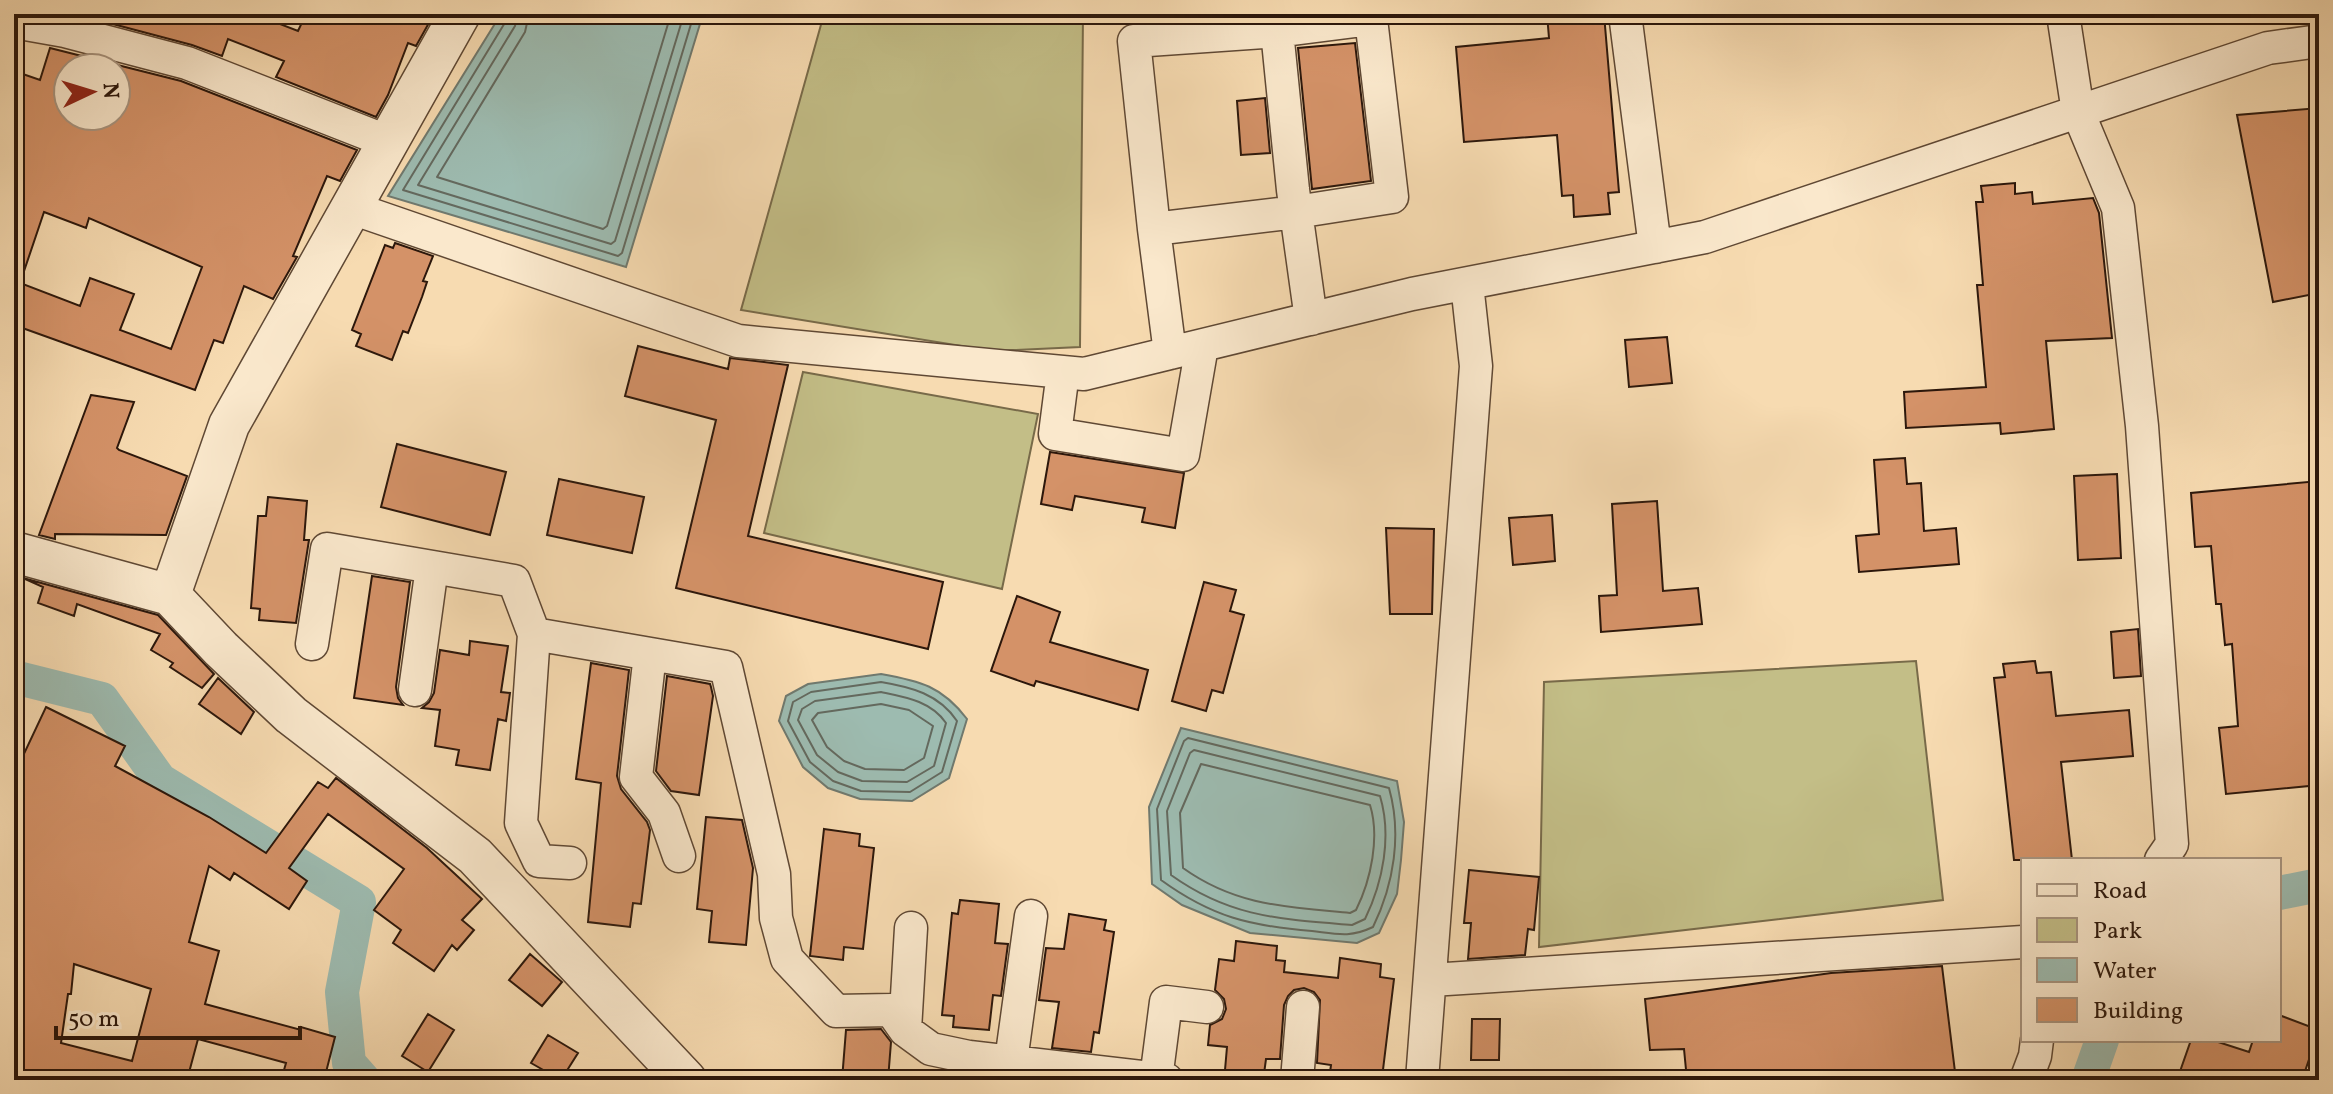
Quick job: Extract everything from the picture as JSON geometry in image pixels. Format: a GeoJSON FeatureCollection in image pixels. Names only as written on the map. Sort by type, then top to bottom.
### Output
{"type":"FeatureCollection","features":[{"type":"Feature","properties":{"kind":"street"},"geometry":{"type":"LineString","coordinates":[[170,595],[229,425],[460,14]]}},
{"type":"Feature","properties":{"kind":"street"},"geometry":{"type":"LineString","coordinates":[[1625,14],[1655,247]]}},
{"type":"Feature","properties":{"kind":"street"},"geometry":{"type":"LineString","coordinates":[[2063,14],[2078,112],[2118,208],[2120,223],[2142,426],[2172,844],[2162,858]]}},
{"type":"Feature","properties":{"kind":"street"},"geometry":{"type":"LineString","coordinates":[[1154,229],[1392,197],[1371,19],[1277,31],[1132,28],[1154,229],[1170,353]]}},
{"type":"Feature","properties":{"kind":"street"},"geometry":{"type":"LineString","coordinates":[[14,22],[65,31],[187,63],[376,137],[390,138]]}},
{"type":"Feature","properties":{"kind":"street"},"geometry":{"type":"LineString","coordinates":[[1277,31],[1311,319]]}},
{"type":"Feature","properties":{"kind":"street"},"geometry":{"type":"LineString","coordinates":[[349,207],[738,341],[1084,374],[1467,284],[1705,237],[2268,48],[2319,41]]}},
{"type":"Feature","properties":{"kind":"street"},"geometry":{"type":"LineString","coordinates":[[1422,1080],[1476,366],[1467,284]]}},
{"type":"Feature","properties":{"kind":"street"},"geometry":{"type":"LineString","coordinates":[[1063,372],[1055,434],[1183,455],[1202,346]]}},
{"type":"Feature","properties":{"kind":"street"},"geometry":{"type":"LineString","coordinates":[[312,644],[327,549],[514,581],[534,634],[521,823],[539,861],[570,863]]}},
{"type":"Feature","properties":{"kind":"street"},"geometry":{"type":"LineString","coordinates":[[14,552],[170,595],[221,649],[291,715],[475,856],[686,1080]]}},
{"type":"Feature","properties":{"kind":"street"},"geometry":{"type":"LineString","coordinates":[[415,690],[432,567]]}},
{"type":"Feature","properties":{"kind":"street"},"geometry":{"type":"LineString","coordinates":[[534,634],[726,667],[774,874],[776,918],[787,959],[836,1011],[891,1010],[905,1030],[931,1049],[947,1066],[1011,1061],[1162,1079],[1166,1002],[1207,1007]]}},
{"type":"Feature","properties":{"kind":"street"},"geometry":{"type":"LineString","coordinates":[[650,654],[636,777],[664,813],[679,856]]}},
{"type":"Feature","properties":{"kind":"street"},"geometry":{"type":"LineString","coordinates":[[1011,1061],[1031,916]]}},
{"type":"Feature","properties":{"kind":"street"},"geometry":{"type":"LineString","coordinates":[[905,1030],[911,928]]}},
{"type":"Feature","properties":{"kind":"street"},"geometry":{"type":"LineString","coordinates":[[1431,980],[2021,942]]}},
{"type":"Feature","properties":{"kind":"street"},"geometry":{"type":"LineString","coordinates":[[1297,1080],[1303,1007]]}},
{"type":"Feature","properties":{"kind":"street"},"geometry":{"type":"LineString","coordinates":[[2026,1080],[2037,1042]]}},
{"type":"Feature","properties":{"kind":"green space"},"geometry":{"type":"Polygon","coordinates":[[[824,14],[1083,14],[1080,347],[992,351],[741,310],[824,14]]]}},
{"type":"Feature","properties":{"kind":"green space"},"geometry":{"type":"Polygon","coordinates":[[[803,372],[1038,414],[1002,589],[764,533],[803,372]]]}},
{"type":"Feature","properties":{"kind":"green space"},"geometry":{"type":"Polygon","coordinates":[[[1916,661],[1943,900],[1539,947],[1544,682],[1916,661]]]}},
{"type":"Feature","properties":{"kind":"water"},"geometry":{"type":"Polygon","coordinates":[[[501,14],[703,14],[626,267],[388,196],[501,14]]]}},
{"type":"Feature","properties":{"kind":"water"},"geometry":{"type":"Polygon","coordinates":[[[881,674],[907,679],[939,692],[967,719],[949,778],[912,801],[860,799],[828,788],[803,767],[779,721],[786,696],[808,684],[881,674]]]}},
{"type":"Feature","properties":{"kind":"water"},"geometry":{"type":"Polygon","coordinates":[[[1181,728],[1397,781],[1404,822],[1397,894],[1379,933],[1357,943],[1250,933],[1182,905],[1152,884],[1149,807],[1181,728]]]}},
{"type":"Feature","properties":{"kind":"building"},"geometry":{"type":"Polygon","coordinates":[[[75,14],[254,14],[298,31],[306,14],[434,14],[416,46],[408,43],[376,117],[276,77],[284,61],[228,39],[222,56],[75,14]]]}},
{"type":"Feature","properties":{"kind":"building"},"geometry":{"type":"Polygon","coordinates":[[[1547,14],[1604,14],[1619,192],[1608,193],[1610,214],[1574,217],[1573,195],[1562,196],[1557,135],[1464,142],[1456,47],[1549,38],[1547,14]]]}},
{"type":"Feature","properties":{"kind":"building"},"geometry":{"type":"Polygon","coordinates":[[[1355,43],[1371,181],[1312,189],[1298,48],[1355,43]]]}},
{"type":"Feature","properties":{"kind":"building"},"geometry":{"type":"Polygon","coordinates":[[[50,48],[66,52],[52,52],[52,132],[132,132],[132,69],[181,81],[357,150],[340,181],[327,176],[293,256],[297,257],[273,299],[244,286],[223,343],[214,340],[195,390],[14,325],[14,71],[40,80],[50,48]],[[44,212],[20,283],[80,306],[90,278],[134,294],[120,330],[171,349],[202,267],[89,218],[86,228],[44,212]]]}},
{"type":"Feature","properties":{"kind":"building"},"geometry":{"type":"Polygon","coordinates":[[[1265,98],[1270,153],[1241,155],[1237,101],[1265,98]]]}},
{"type":"Feature","properties":{"kind":"building"},"geometry":{"type":"Polygon","coordinates":[[[2319,108],[2319,293],[2273,302],[2237,115],[2319,108]]]}},
{"type":"Feature","properties":{"kind":"building"},"geometry":{"type":"Polygon","coordinates":[[[2015,183],[2015,194],[2032,192],[2033,204],[2093,198],[2099,213],[2112,338],[2046,341],[2054,429],[2001,434],[2000,423],[1906,428],[1904,392],[1986,387],[1977,285],[1983,285],[1976,202],[1983,202],[1981,186],[2015,183]]]}},
{"type":"Feature","properties":{"kind":"building"},"geometry":{"type":"Polygon","coordinates":[[[395,243],[433,256],[408,333],[403,331],[392,360],[356,346],[361,334],[352,330],[385,245],[393,248],[395,243]]]}},
{"type":"Feature","properties":{"kind":"building"},"geometry":{"type":"Polygon","coordinates":[[[1667,337],[1672,383],[1629,387],[1625,340],[1667,337]]]}},
{"type":"Feature","properties":{"kind":"building"},"geometry":{"type":"Polygon","coordinates":[[[638,346],[728,369],[730,358],[788,365],[748,536],[943,582],[928,649],[676,588],[716,420],[625,396],[638,346]]]}},
{"type":"Feature","properties":{"kind":"building"},"geometry":{"type":"Polygon","coordinates":[[[91,395],[134,402],[117,448],[119,450],[187,476],[166,535],[55,534],[55,539],[39,535],[91,395]]]}},
{"type":"Feature","properties":{"kind":"building"},"geometry":{"type":"Polygon","coordinates":[[[397,444],[506,472],[490,535],[381,507],[397,444]]]}},
{"type":"Feature","properties":{"kind":"building"},"geometry":{"type":"Polygon","coordinates":[[[1050,452],[1184,473],[1175,528],[1142,522],[1145,508],[1075,496],[1072,510],[1041,504],[1050,452]]]}},
{"type":"Feature","properties":{"kind":"building"},"geometry":{"type":"Polygon","coordinates":[[[1905,458],[1907,484],[1921,483],[1924,531],[1956,528],[1959,564],[1859,572],[1856,536],[1879,534],[1874,460],[1905,458]]]}},
{"type":"Feature","properties":{"kind":"building"},"geometry":{"type":"Polygon","coordinates":[[[2117,474],[2121,558],[2078,560],[2074,476],[2117,474]]]}},
{"type":"Feature","properties":{"kind":"building"},"geometry":{"type":"Polygon","coordinates":[[[559,479],[644,497],[632,553],[547,535],[559,479]]]}},
{"type":"Feature","properties":{"kind":"building"},"geometry":{"type":"Polygon","coordinates":[[[2319,481],[2319,785],[2226,794],[2219,728],[2238,726],[2232,644],[2225,645],[2221,604],[2216,604],[2211,546],[2195,547],[2191,493],[2319,481]]]}},
{"type":"Feature","properties":{"kind":"building"},"geometry":{"type":"Polygon","coordinates":[[[268,497],[307,501],[304,540],[309,540],[296,623],[259,620],[260,609],[251,608],[258,516],[266,516],[268,497]]]}},
{"type":"Feature","properties":{"kind":"building"},"geometry":{"type":"Polygon","coordinates":[[[1657,501],[1663,591],[1698,588],[1702,624],[1601,632],[1599,596],[1617,595],[1612,504],[1657,501]]]}},
{"type":"Feature","properties":{"kind":"building"},"geometry":{"type":"Polygon","coordinates":[[[1552,515],[1555,561],[1513,565],[1509,518],[1552,515]]]}},
{"type":"Feature","properties":{"kind":"building"},"geometry":{"type":"Polygon","coordinates":[[[1386,528],[1434,529],[1432,614],[1390,614],[1386,528]]]}},
{"type":"Feature","properties":{"kind":"building"},"geometry":{"type":"Polygon","coordinates":[[[372,576],[410,582],[396,687],[403,705],[354,698],[372,576]]]}},
{"type":"Feature","properties":{"kind":"building"},"geometry":{"type":"Polygon","coordinates":[[[23,578],[158,615],[214,674],[202,688],[170,667],[173,663],[151,650],[160,634],[77,604],[74,616],[38,603],[43,587],[23,578]]]}},
{"type":"Feature","properties":{"kind":"building"},"geometry":{"type":"Polygon","coordinates":[[[1204,582],[1236,590],[1230,611],[1244,615],[1223,693],[1212,690],[1206,711],[1172,701],[1204,582]]]}},
{"type":"Feature","properties":{"kind":"building"},"geometry":{"type":"Polygon","coordinates":[[[1017,596],[1060,612],[1050,642],[1148,670],[1138,710],[1036,681],[1034,686],[991,671],[1017,596]]]}},
{"type":"Feature","properties":{"kind":"building"},"geometry":{"type":"Polygon","coordinates":[[[2138,629],[2141,676],[2114,678],[2111,632],[2138,629]]]}},
{"type":"Feature","properties":{"kind":"building"},"geometry":{"type":"Polygon","coordinates":[[[470,641],[508,646],[501,692],[510,693],[506,721],[498,719],[490,770],[456,765],[459,750],[435,746],[440,710],[422,708],[434,693],[440,650],[469,655],[470,641]]]}},
{"type":"Feature","properties":{"kind":"building"},"geometry":{"type":"Polygon","coordinates":[[[2035,661],[2037,673],[2051,672],[2056,716],[2129,710],[2133,756],[2061,762],[2072,858],[2014,860],[1994,678],[2005,677],[2003,664],[2035,661]]]}},
{"type":"Feature","properties":{"kind":"building"},"geometry":{"type":"Polygon","coordinates":[[[591,663],[629,670],[617,776],[621,789],[650,830],[641,904],[633,903],[630,927],[588,922],[601,783],[576,779],[591,663]]]}},
{"type":"Feature","properties":{"kind":"building"},"geometry":{"type":"Polygon","coordinates":[[[667,676],[710,684],[711,687],[713,696],[699,795],[671,791],[656,771],[667,676]]]}},
{"type":"Feature","properties":{"kind":"building"},"geometry":{"type":"Polygon","coordinates":[[[218,678],[254,712],[241,734],[199,704],[218,678]]]}},
{"type":"Feature","properties":{"kind":"building"},"geometry":{"type":"Polygon","coordinates":[[[46,707],[125,746],[115,766],[209,817],[266,853],[318,782],[328,788],[336,778],[427,848],[482,899],[462,920],[474,930],[457,950],[452,945],[434,971],[393,943],[401,930],[374,910],[404,869],[328,814],[289,868],[307,881],[289,909],[234,873],[230,880],[209,866],[189,942],[219,951],[205,1004],[335,1037],[324,1080],[292,1080],[294,1073],[284,1070],[286,1063],[198,1039],[187,1080],[60,1080],[14,1073],[14,775],[46,707]],[[74,964],[61,1043],[132,1061],[151,989],[74,964]]]}},
{"type":"Feature","properties":{"kind":"building"},"geometry":{"type":"Polygon","coordinates":[[[706,817],[742,820],[753,868],[746,945],[709,942],[712,911],[697,909],[706,817]]]}},
{"type":"Feature","properties":{"kind":"building"},"geometry":{"type":"Polygon","coordinates":[[[824,829],[860,834],[859,846],[874,848],[863,949],[844,947],[843,960],[810,956],[824,829]]]}},
{"type":"Feature","properties":{"kind":"building"},"geometry":{"type":"Polygon","coordinates":[[[1469,870],[1539,877],[1534,930],[1528,929],[1525,955],[1468,959],[1471,923],[1464,923],[1469,870]]]}},
{"type":"Feature","properties":{"kind":"building"},"geometry":{"type":"Polygon","coordinates":[[[960,900],[999,904],[995,943],[1008,944],[1001,996],[993,995],[989,1030],[953,1027],[954,1016],[942,1015],[952,913],[958,914],[960,900]]]}},
{"type":"Feature","properties":{"kind":"building"},"geometry":{"type":"Polygon","coordinates":[[[1069,914],[1106,920],[1104,930],[1114,932],[1099,1033],[1094,1032],[1091,1052],[1052,1048],[1059,1002],[1039,1000],[1046,948],[1064,949],[1069,914]]]}},
{"type":"Feature","properties":{"kind":"building"},"geometry":{"type":"Polygon","coordinates":[[[1236,941],[1277,946],[1276,960],[1285,961],[1284,972],[1338,978],[1340,958],[1381,964],[1380,977],[1394,979],[1382,1078],[1329,1080],[1331,1065],[1317,1063],[1320,1000],[1314,992],[1304,988],[1294,990],[1284,1005],[1280,1059],[1266,1059],[1264,1074],[1225,1070],[1227,1047],[1208,1045],[1210,1025],[1222,1019],[1226,1009],[1224,999],[1215,990],[1219,959],[1234,961],[1236,941]]]}},
{"type":"Feature","properties":{"kind":"building"},"geometry":{"type":"Polygon","coordinates":[[[530,954],[562,982],[542,1006],[509,980],[530,954]]]}},
{"type":"Feature","properties":{"kind":"building"},"geometry":{"type":"Polygon","coordinates":[[[1942,966],[1956,1080],[1687,1080],[1684,1049],[1650,1050],[1645,999],[1831,973],[1942,966]]]}},
{"type":"Feature","properties":{"kind":"building"},"geometry":{"type":"Polygon","coordinates":[[[428,1014],[454,1030],[428,1072],[402,1056],[428,1014]]]}},
{"type":"Feature","properties":{"kind":"building"},"geometry":{"type":"Polygon","coordinates":[[[2281,1016],[2319,1030],[2302,1080],[2177,1080],[2190,1042],[2218,1042],[2249,1052],[2252,1042],[2281,1042],[2281,1016]]]}},
{"type":"Feature","properties":{"kind":"building"},"geometry":{"type":"Polygon","coordinates":[[[1472,1019],[1500,1019],[1499,1060],[1471,1060],[1472,1019]]]}},
{"type":"Feature","properties":{"kind":"building"},"geometry":{"type":"Polygon","coordinates":[[[881,1029],[891,1042],[888,1080],[842,1080],[846,1030],[881,1029]]]}},
{"type":"Feature","properties":{"kind":"building"},"geometry":{"type":"Polygon","coordinates":[[[548,1035],[578,1053],[561,1080],[531,1063],[548,1035]]]}},
{"type":"Feature","properties":{"kind":"waterway"},"geometry":{"type":"LineString","coordinates":[[14,677],[102,699],[160,780],[359,902],[342,992],[349,1063],[364,1080]]}},
{"type":"Feature","properties":{"kind":"waterway"},"geometry":{"type":"LineString","coordinates":[[2281,893],[2319,885]]}},
{"type":"Feature","properties":{"kind":"waterway"},"geometry":{"type":"LineString","coordinates":[[2088,1080],[2101,1042]]}}]}
